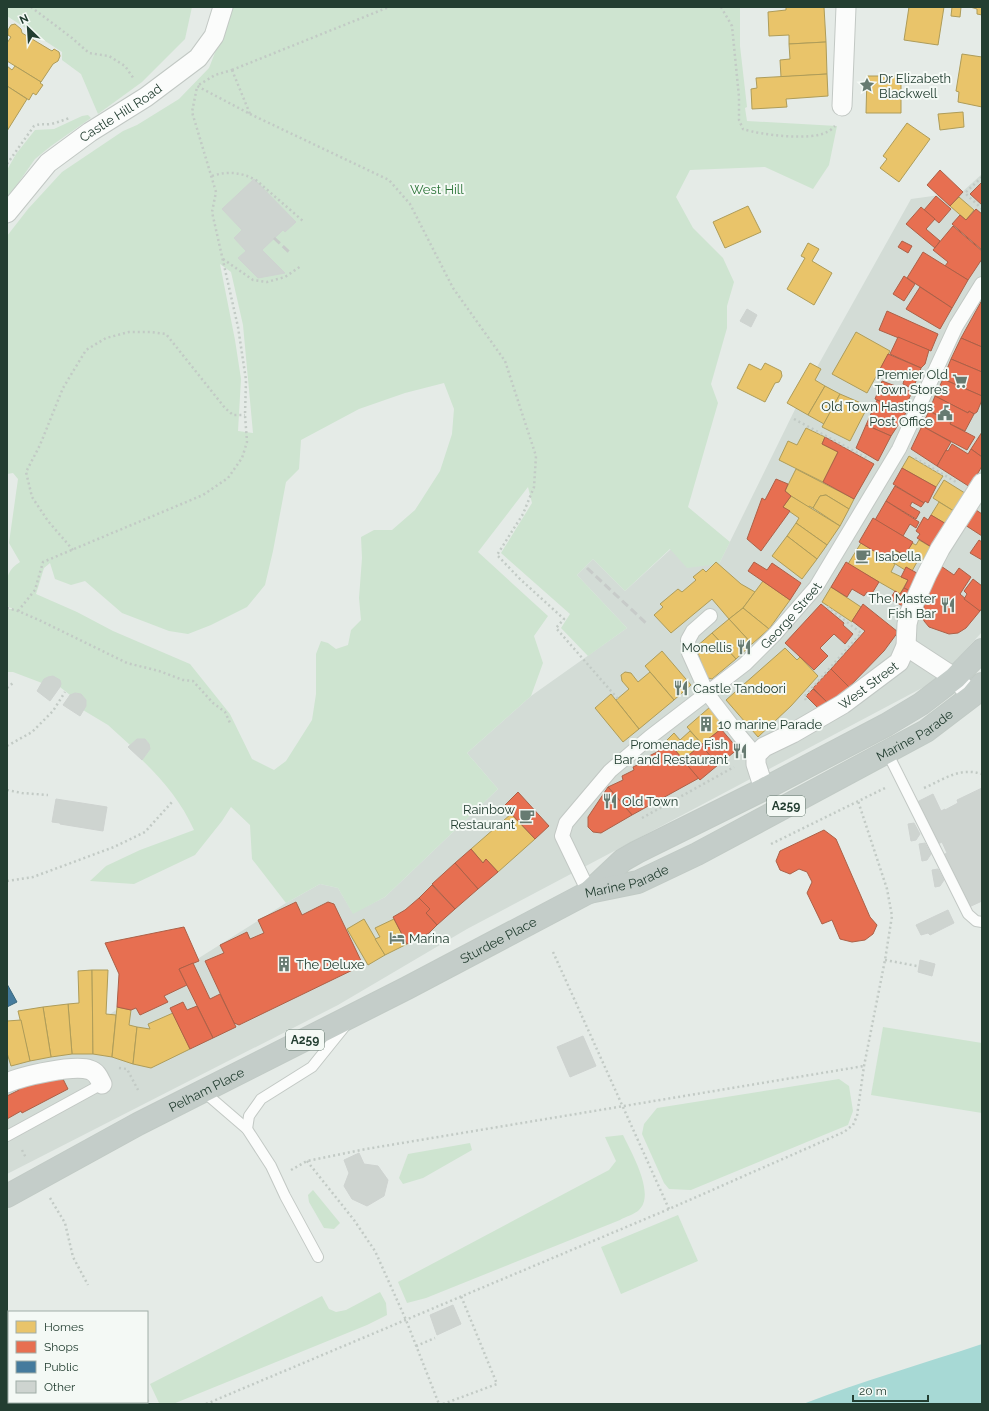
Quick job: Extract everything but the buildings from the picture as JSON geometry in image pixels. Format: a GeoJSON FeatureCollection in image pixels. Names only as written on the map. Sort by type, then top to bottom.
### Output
{"type":"FeatureCollection","features":[{"type":"Feature","properties":{"kind":"highway","name":"A259"},"geometry":{"type":"LineString","coordinates":[[955,678],[982,650]]}},
{"type":"Feature","properties":{"kind":"highway","name":"Marine Parade"},"geometry":{"type":"LineString","coordinates":[[589,892],[623,860],[886,725],[921,704],[955,678]]}},
{"type":"Feature","properties":{"kind":"highway","name":"Marine Parade"},"geometry":{"type":"LineString","coordinates":[[589,892],[638,882],[697,854],[926,731],[977,690]]}},
{"type":"Feature","properties":{"kind":"highway","name":"Sturdee Place"},"geometry":{"type":"LineString","coordinates":[[407,988],[589,892]]}},
{"type":"Feature","properties":{"kind":"highway","name":"Pelham Place"},"geometry":{"type":"LineString","coordinates":[[7,1196],[138,1124],[204,1092],[407,988]]}},
{"type":"Feature","properties":{"kind":"street","name":"Castle Hill Road"},"geometry":{"type":"LineString","coordinates":[[7,213],[48,163],[100,126],[146,97],[198,58],[214,36],[223,7]]}},
{"type":"Feature","properties":{"kind":"street"},"geometry":{"type":"LineString","coordinates":[[842,106],[846,7]]}},
{"type":"Feature","properties":{"kind":"street","name":"George Street"},"geometry":{"type":"LineString","coordinates":[[589,892],[562,836],[566,823],[610,771],[650,737],[745,664],[775,634],[810,594],[820,581],[899,449],[956,326],[982,284]]}},
{"type":"Feature","properties":{"kind":"street","name":"West Street"},"geometry":{"type":"LineString","coordinates":[[756,755],[764,747],[793,733],[843,704],[899,662],[906,646],[907,624],[910,612],[927,574],[940,549],[979,488]]}},
{"type":"Feature","properties":{"kind":"street"},"geometry":{"type":"LineString","coordinates":[[710,616],[693,631],[688,640],[689,653],[707,693],[756,755],[756,764],[764,788]]}},
{"type":"Feature","properties":{"kind":"street"},"geometry":{"type":"LineString","coordinates":[[906,646],[955,678],[977,690]]}},
{"type":"Feature","properties":{"kind":"street"},"geometry":{"type":"LineString","coordinates":[[7,1083],[46,1072],[75,1069],[90,1070],[98,1075],[102,1084]]}},
{"type":"Feature","properties":{"kind":"lane"},"geometry":{"type":"LineString","coordinates":[[887,752],[968,914],[976,921],[982,922]]}},
{"type":"Feature","properties":{"kind":"lane"},"geometry":{"type":"LineString","coordinates":[[247,1129],[250,1116],[261,1099],[312,1067],[354,1015]]}},
{"type":"Feature","properties":{"kind":"lane"},"geometry":{"type":"LineString","coordinates":[[7,1136],[102,1084]]}},
{"type":"Feature","properties":{"kind":"lane"},"geometry":{"type":"LineString","coordinates":[[204,1092],[247,1129],[272,1166],[285,1196],[318,1257]]}},
{"type":"Feature","properties":{"kind":"path"},"geometry":{"type":"LineString","coordinates":[[31,7],[89,53],[109,56],[125,66]]}},
{"type":"Feature","properties":{"kind":"path"},"geometry":{"type":"LineString","coordinates":[[18,611],[35,590],[43,562],[203,495],[228,478],[242,458],[247,442],[245,415],[246,380],[238,328],[212,212],[216,192],[192,112],[198,86],[215,74],[232,70],[389,7]]}},
{"type":"Feature","properties":{"kind":"path"},"geometry":{"type":"LineString","coordinates":[[721,7],[732,26],[739,97],[739,120],[743,129],[752,132],[799,137],[826,133],[840,120],[842,106]]}},
{"type":"Feature","properties":{"kind":"path"},"geometry":{"type":"LineString","coordinates":[[232,70],[250,114]]}},
{"type":"Feature","properties":{"kind":"path"},"geometry":{"type":"LineString","coordinates":[[173,76],[198,86],[250,114],[388,180],[410,204],[453,288],[505,361],[536,456],[534,487],[523,514],[497,554],[520,579],[564,619],[556,628],[618,699]]}},
{"type":"Feature","properties":{"kind":"path"},"geometry":{"type":"LineString","coordinates":[[7,164],[34,126],[40,123],[48,125],[56,123],[87,110],[93,112],[100,126]]}},
{"type":"Feature","properties":{"kind":"path"},"geometry":{"type":"LineString","coordinates":[[212,176],[221,173],[238,173],[252,178],[303,221]]}},
{"type":"Feature","properties":{"kind":"path"},"geometry":{"type":"LineString","coordinates":[[982,176],[965,193],[982,209]]}},
{"type":"Feature","properties":{"kind":"path"},"geometry":{"type":"LineString","coordinates":[[222,259],[253,280],[267,282],[285,277],[300,266]]}},
{"type":"Feature","properties":{"kind":"path"},"geometry":{"type":"LineString","coordinates":[[73,550],[48,521],[32,497],[26,472],[40,445],[63,388],[76,369],[86,350],[106,338],[129,332],[166,334],[225,408],[233,415],[245,415]]}},
{"type":"Feature","properties":{"kind":"path"},"geometry":{"type":"LineString","coordinates":[[794,419],[888,468]]}},
{"type":"Feature","properties":{"kind":"path"},"geometry":{"type":"LineString","coordinates":[[899,449],[979,488]]}},
{"type":"Feature","properties":{"kind":"path"},"geometry":{"type":"LineString","coordinates":[[810,594],[861,633],[804,697],[823,716]]}},
{"type":"Feature","properties":{"kind":"path"},"geometry":{"type":"LineString","coordinates":[[7,608],[39,620],[127,663],[159,671],[183,680],[193,681],[225,712],[231,725]]}},
{"type":"Feature","properties":{"kind":"path"},"geometry":{"type":"LineString","coordinates":[[7,688],[13,684]]}},
{"type":"Feature","properties":{"kind":"path"},"geometry":{"type":"LineString","coordinates":[[7,746],[32,732],[52,711],[65,692]]}},
{"type":"Feature","properties":{"kind":"path"},"geometry":{"type":"LineString","coordinates":[[642,818],[756,755]]}},
{"type":"Feature","properties":{"kind":"path"},"geometry":{"type":"LineString","coordinates":[[7,790],[22,793],[48,794]]}},
{"type":"Feature","properties":{"kind":"path"},"geometry":{"type":"LineString","coordinates":[[206,1404],[669,1209],[844,1132],[853,1125],[857,1116],[864,1066],[892,916],[887,889],[858,801],[769,844]]}},
{"type":"Feature","properties":{"kind":"path"},"geometry":{"type":"LineString","coordinates":[[7,881],[33,878],[114,847],[145,832],[172,802]]}},
{"type":"Feature","properties":{"kind":"path"},"geometry":{"type":"LineString","coordinates":[[553,952],[669,1209]]}},
{"type":"Feature","properties":{"kind":"path"},"geometry":{"type":"LineString","coordinates":[[885,960],[917,966]]}},
{"type":"Feature","properties":{"kind":"path"},"geometry":{"type":"LineString","coordinates":[[277,1178],[307,1162],[366,1149],[864,1066]]}},
{"type":"Feature","properties":{"kind":"path"},"geometry":{"type":"LineString","coordinates":[[116,1068],[127,1070],[138,1090]]}},
{"type":"Feature","properties":{"kind":"path"},"geometry":{"type":"LineString","coordinates":[[307,1162],[354,1220],[375,1251],[406,1320],[439,1404]]}},
{"type":"Feature","properties":{"kind":"path"},"geometry":{"type":"LineString","coordinates":[[38,1180],[65,1223],[72,1256],[88,1285]]}},
{"type":"Feature","properties":{"kind":"path"},"geometry":{"type":"LineString","coordinates":[[443,1404],[497,1384],[461,1296]]}},
{"type":"Feature","properties":{"kind":"path"},"geometry":{"type":"LineString","coordinates":[[416,1346],[435,1338]]}},
{"type":"Feature","properties":{"kind":"shaded area"},"geometry":{"type":"Polygon","coordinates":[[[982,174],[982,632],[939,679],[467,929],[338,1005],[7,1174],[7,1033],[91,1026],[286,903],[320,884],[338,888],[353,913],[385,897],[498,789],[467,753],[531,696],[627,628],[577,575],[593,559],[625,591],[671,549],[719,564],[807,385],[911,199],[962,192],[982,174]]]}},
{"type":"Feature","properties":{"kind":"green space"},"geometry":{"type":"Polygon","coordinates":[[[7,7],[192,7],[185,39],[142,82],[98,114],[81,74],[62,60],[62,52],[7,16],[7,7]]]}},
{"type":"Feature","properties":{"kind":"green space","name":"West Hill"},"geometry":{"type":"Polygon","coordinates":[[[227,7],[740,7],[740,46],[747,107],[745,108],[747,121],[837,126],[829,165],[813,189],[765,167],[690,170],[676,197],[693,228],[723,258],[734,282],[727,306],[727,328],[711,384],[718,403],[688,507],[730,542],[719,564],[687,568],[670,549],[625,591],[593,559],[577,575],[627,628],[588,656],[561,628],[570,614],[501,553],[532,503],[528,487],[478,552],[548,616],[534,636],[543,663],[531,696],[467,753],[498,789],[385,897],[353,914],[338,888],[320,884],[286,903],[252,859],[250,825],[231,807],[195,855],[134,884],[90,881],[106,866],[140,850],[194,830],[184,810],[171,792],[142,760],[150,749],[149,744],[145,739],[137,739],[130,745],[108,725],[83,710],[81,694],[75,693],[70,695],[60,687],[61,684],[53,676],[48,677],[42,683],[13,672],[7,672],[7,609],[13,609],[7,606],[6,587],[10,571],[20,562],[9,543],[18,479],[13,473],[7,474],[7,236],[28,209],[62,172],[123,131],[137,125],[179,99],[209,68],[221,37],[227,7]],[[220,264],[241,379],[238,431],[253,433],[243,325],[231,272],[220,264]],[[444,383],[405,393],[359,409],[301,440],[299,469],[286,482],[265,585],[247,607],[211,625],[188,634],[169,631],[122,613],[85,581],[71,585],[55,579],[50,563],[44,568],[36,594],[77,612],[113,631],[190,664],[230,714],[252,759],[274,770],[286,761],[312,720],[316,694],[316,654],[321,641],[328,643],[336,649],[348,645],[351,630],[361,620],[359,598],[362,558],[361,537],[374,530],[392,530],[415,510],[440,471],[452,434],[454,409],[444,383]]]}},
{"type":"Feature","properties":{"kind":"green space"},"geometry":{"type":"Polygon","coordinates":[[[88,115],[91,118],[35,159],[7,199],[7,170],[16,154],[35,130],[54,129],[82,116],[88,115]]]}},
{"type":"Feature","properties":{"kind":"green space"},"geometry":{"type":"Polygon","coordinates":[[[883,1027],[982,1043],[982,1113],[871,1095],[883,1027]]]}},
{"type":"Feature","properties":{"kind":"green space"},"geometry":{"type":"Polygon","coordinates":[[[839,1079],[849,1086],[853,1111],[848,1125],[691,1190],[669,1189],[664,1183],[642,1134],[644,1124],[657,1108],[839,1079]]]}},
{"type":"Feature","properties":{"kind":"green space"},"geometry":{"type":"Polygon","coordinates":[[[623,1135],[636,1162],[644,1184],[644,1203],[639,1210],[620,1220],[426,1298],[407,1303],[398,1282],[609,1170],[616,1161],[605,1137],[623,1135]]]}},
{"type":"Feature","properties":{"kind":"green space"},"geometry":{"type":"Polygon","coordinates":[[[470,1143],[472,1150],[423,1178],[403,1184],[399,1178],[408,1154],[470,1143]]]}},
{"type":"Feature","properties":{"kind":"green space"},"geometry":{"type":"Polygon","coordinates":[[[313,1190],[340,1223],[334,1229],[324,1228],[309,1202],[308,1195],[313,1190]]]}},
{"type":"Feature","properties":{"kind":"green space"},"geometry":{"type":"Polygon","coordinates":[[[678,1215],[698,1261],[621,1294],[601,1247],[678,1215]]]}},
{"type":"Feature","properties":{"kind":"green space"},"geometry":{"type":"Polygon","coordinates":[[[380,1292],[386,1303],[387,1315],[367,1325],[173,1404],[159,1403],[150,1384],[322,1296],[329,1309],[336,1312],[346,1310],[380,1292]]]}},
{"type":"Feature","properties":{"kind":"green space"},"geometry":{"type":"Polygon","coordinates":[[[74,1403],[130,1403],[130,1404],[73,1404],[74,1403]]]}},
{"type":"Feature","properties":{"kind":"water"},"geometry":{"type":"Polygon","coordinates":[[[982,1344],[982,1404],[803,1404],[870,1380],[982,1344]]]}},
{"type":"Feature","properties":{"kind":"railway"},"geometry":{"type":"LineString","coordinates":[[274,238],[289,252]]}},
{"type":"Feature","properties":{"kind":"railway"},"geometry":{"type":"LineString","coordinates":[[587,568],[647,624]]}},
{"type":"Feature","properties":{"kind":"place","name":"Dr Elizabeth Blackwell"},"geometry":{"type":"Point","coordinates":[867,85]}},
{"type":"Feature","properties":{"kind":"place","name":"Premier Old Town Stores"},"geometry":{"type":"Point","coordinates":[960,381]}},
{"type":"Feature","properties":{"kind":"place","name":"Old Town Hastings Post Office"},"geometry":{"type":"Point","coordinates":[945,413]}},
{"type":"Feature","properties":{"kind":"place","name":"Isabella"},"geometry":{"type":"Point","coordinates":[863,556]}},
{"type":"Feature","properties":{"kind":"place","name":"The Master Fish Bar"},"geometry":{"type":"Point","coordinates":[948,605]}},
{"type":"Feature","properties":{"kind":"place","name":"Monellis"},"geometry":{"type":"Point","coordinates":[744,647]}},
{"type":"Feature","properties":{"kind":"place","name":"Castle Tandoori"},"geometry":{"type":"Point","coordinates":[681,688]}},
{"type":"Feature","properties":{"kind":"place","name":"10 marine Parade"},"geometry":{"type":"Point","coordinates":[706,724]}},
{"type":"Feature","properties":{"kind":"place","name":"Promenade Fish Bar and Restaurant"},"geometry":{"type":"Point","coordinates":[740,751]}},
{"type":"Feature","properties":{"kind":"place","name":"Old Town"},"geometry":{"type":"Point","coordinates":[610,801]}},
{"type":"Feature","properties":{"kind":"place","name":"Rainbow Restaurant"},"geometry":{"type":"Point","coordinates":[527,816]}},
{"type":"Feature","properties":{"kind":"place","name":"Marina"},"geometry":{"type":"Point","coordinates":[397,938]}},
{"type":"Feature","properties":{"kind":"place","name":"The Deluxe"},"geometry":{"type":"Point","coordinates":[284,964]}}]}
